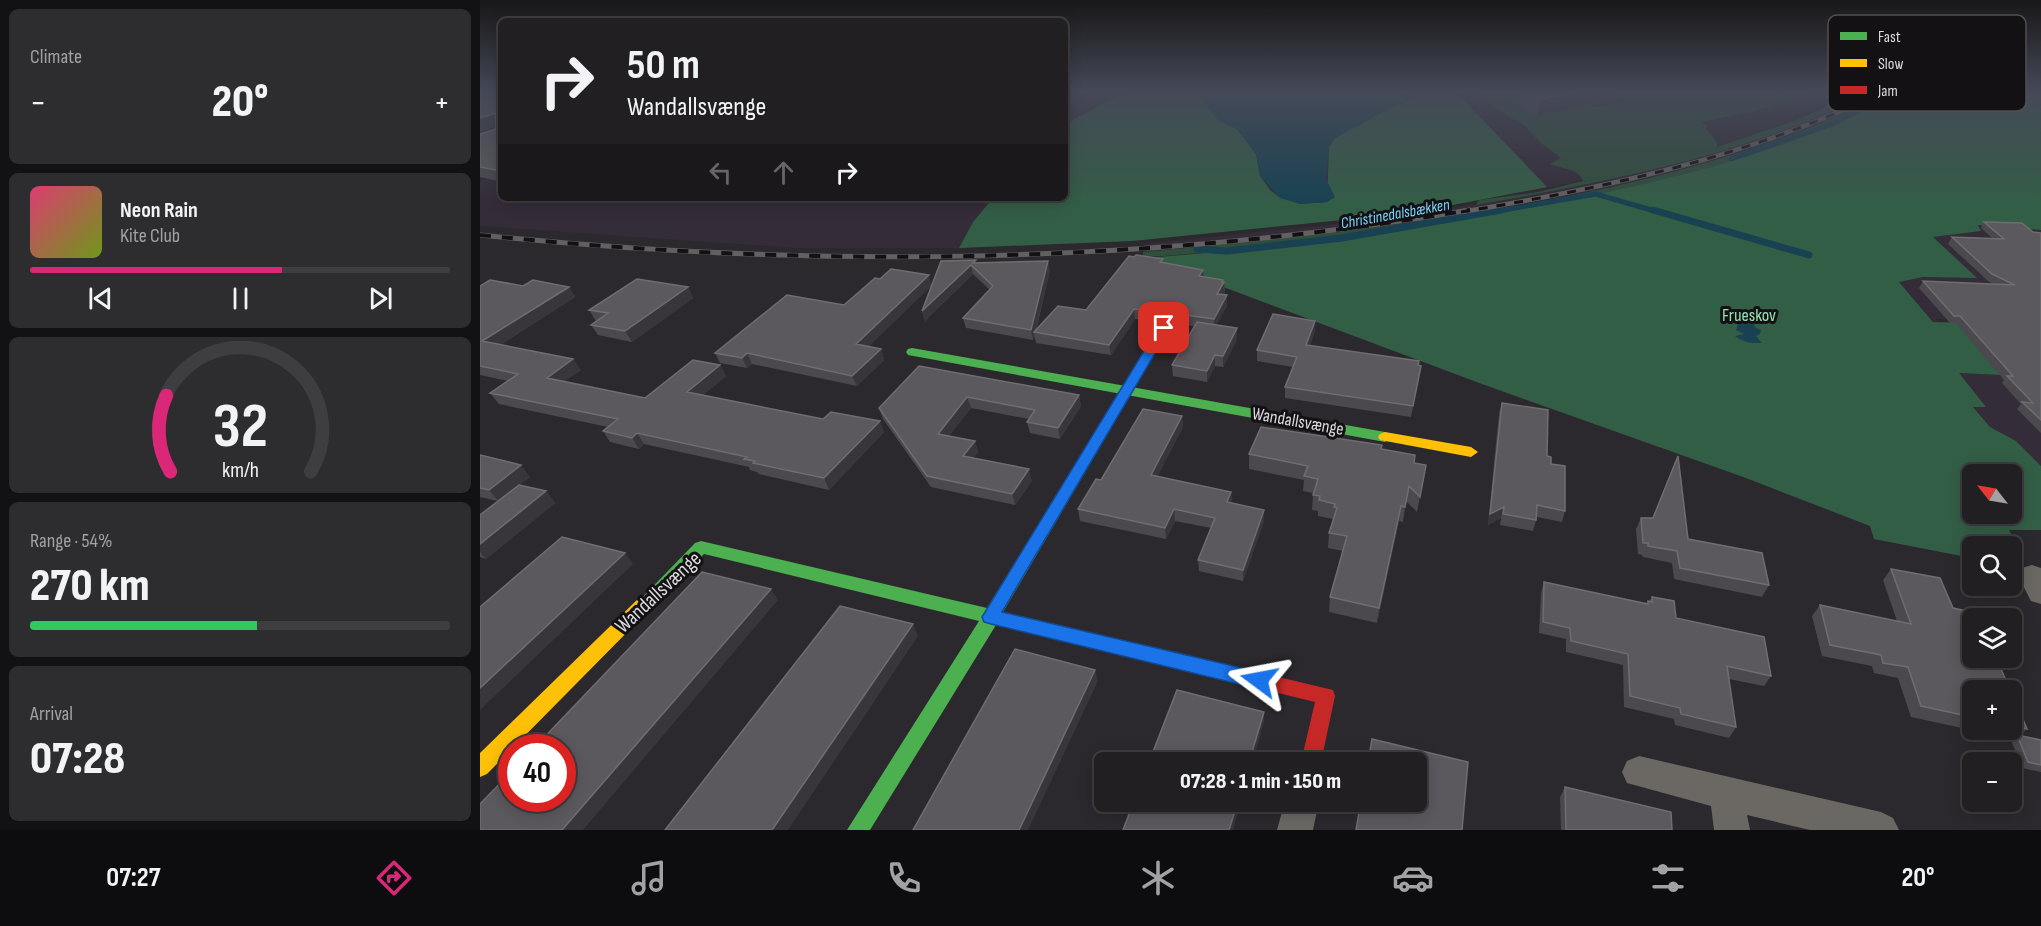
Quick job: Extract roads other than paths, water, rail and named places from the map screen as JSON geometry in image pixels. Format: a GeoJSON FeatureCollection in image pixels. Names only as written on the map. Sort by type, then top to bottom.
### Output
{"type":"FeatureCollection","features":[{"type":"Feature","properties":{"kind":"street"},"geometry":{"type":"LineString","coordinates":[[858,830],[991,617],[1164,328]]}},
{"type":"Feature","properties":{"kind":"street","name":"Wandallsvænge"},"geometry":{"type":"LineString","coordinates":[[912,352],[1471,452]]}},
{"type":"Feature","properties":{"kind":"street","name":"Wandallsvænge"},"geometry":{"type":"LineString","coordinates":[[480,767],[701,547],[1326,696],[1313,752]]}},
{"type":"Feature","properties":{"kind":"street"},"geometry":{"type":"LineString","coordinates":[[1639,772],[1881,830]]}},
{"type":"Feature","properties":{"kind":"street"},"geometry":{"type":"LineString","coordinates":[[1726,793],[1732,830]]}},
{"type":"Feature","properties":{"kind":"street"},"geometry":{"type":"LineString","coordinates":[[1295,830],[1299,812]]}},
{"type":"Feature","properties":{"kind":"water"},"geometry":{"type":"Polygon","coordinates":[[[1237,129],[1352,129],[1335,138],[1329,147],[1326,179],[1335,197],[1327,202],[1300,204],[1280,198],[1260,176],[1256,154],[1237,129]]]}},
{"type":"Feature","properties":{"kind":"water"},"geometry":{"type":"Polygon","coordinates":[[[1753,323],[1761,330],[1756,336],[1762,343],[1748,342],[1735,336],[1744,334],[1736,330],[1738,324],[1753,323]]]}},
{"type":"Feature","properties":{"kind":"waterway"},"geometry":{"type":"LineString","coordinates":[[1731,159],[1818,129]]}},
{"type":"Feature","properties":{"kind":"waterway","name":"Christinedalsbækken"},"geometry":{"type":"LineString","coordinates":[[1493,212],[1596,194],[1658,212]]}},
{"type":"Feature","properties":{"kind":"waterway","name":"Christinedalsbækken"},"geometry":{"type":"LineString","coordinates":[[1197,249],[1227,251],[1342,238],[1501,210]]}},
{"type":"Feature","properties":{"kind":"waterway"},"geometry":{"type":"LineString","coordinates":[[1653,210],[1809,255]]}},
{"type":"Feature","properties":{"kind":"railway"},"geometry":{"type":"LineString","coordinates":[[1461,212],[1570,192],[1678,167],[1797,129]]}},
{"type":"Feature","properties":{"kind":"railway"},"geometry":{"type":"LineString","coordinates":[[480,235],[603,246],[727,253],[851,257],[976,256],[1100,251],[1224,242],[1348,228],[1470,210]]}},
{"type":"Feature","properties":{"kind":"park label","name":"Frueskov"},"geometry":{"type":"Point","coordinates":[1749,315]}}]}
